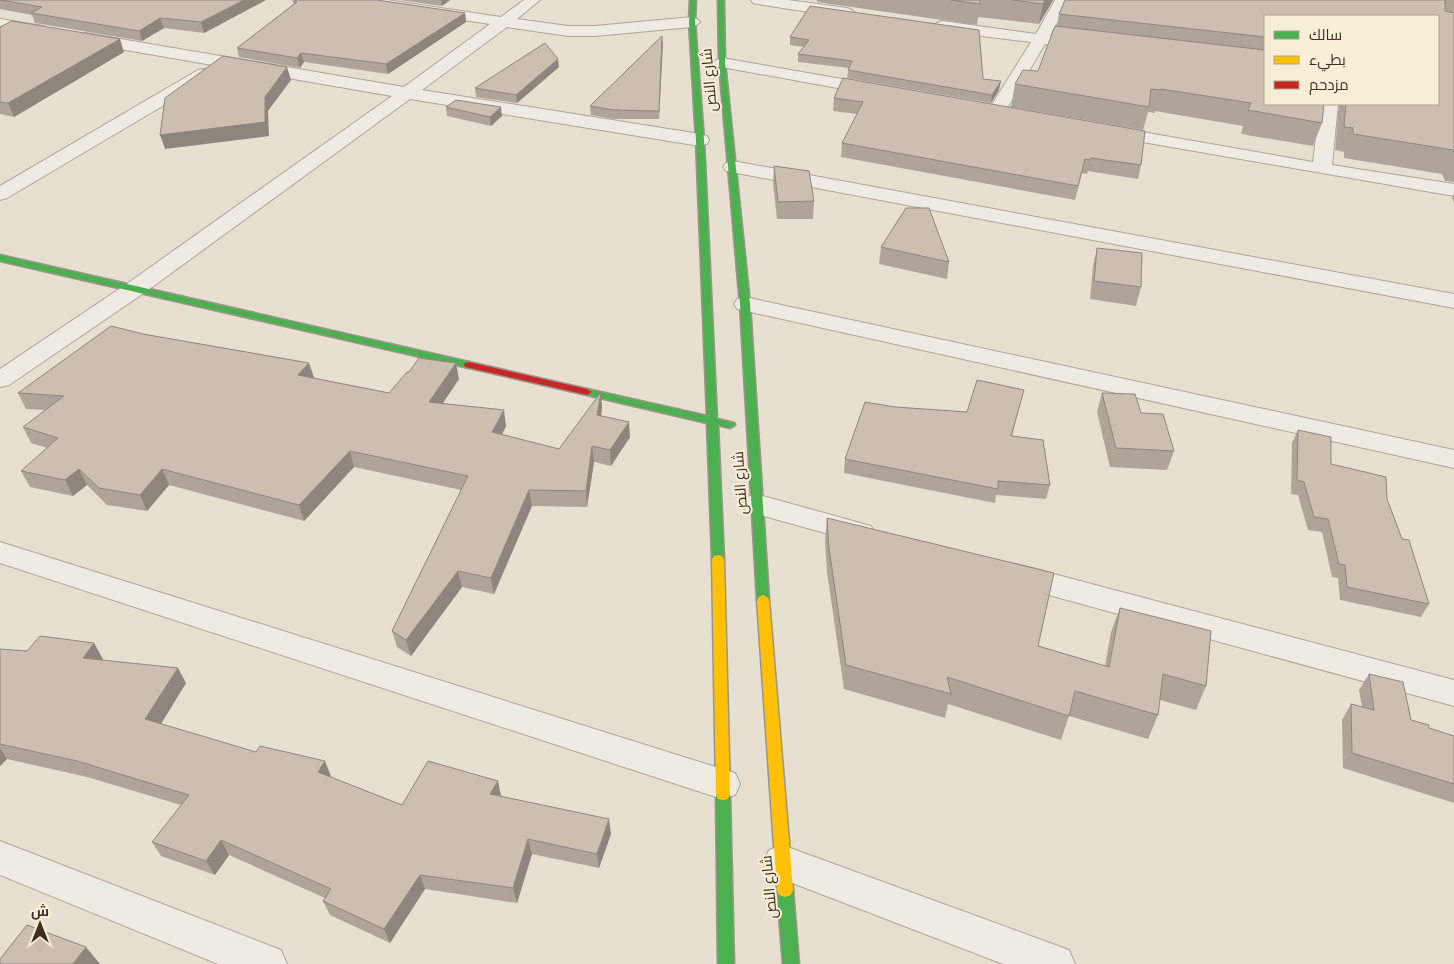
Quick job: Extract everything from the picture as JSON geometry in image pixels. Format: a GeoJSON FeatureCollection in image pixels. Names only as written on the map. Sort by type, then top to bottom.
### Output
{"type":"FeatureCollection","features":[{"type":"Feature","properties":{"kind":"main road","name":"شارع النص"},"geometry":{"type":"LineString","coordinates":[[693,0],[692,22],[700,140],[717,497],[726,964]]}},
{"type":"Feature","properties":{"kind":"main road","name":"شارع النص"},"geometry":{"type":"LineString","coordinates":[[721,0],[722,63],[745,304],[756,504],[791,964]]}},
{"type":"Feature","properties":{"kind":"main road"},"geometry":{"type":"LineString","coordinates":[[0,258],[751,429]]}},
{"type":"Feature","properties":{"kind":"street"},"geometry":{"type":"LineString","coordinates":[[358,0],[568,31],[595,31],[692,22]]}},
{"type":"Feature","properties":{"kind":"street"},"geometry":{"type":"LineString","coordinates":[[0,380],[136,288],[407,93],[532,0]]}},
{"type":"Feature","properties":{"kind":"street"},"geometry":{"type":"LineString","coordinates":[[758,0],[865,15]]}},
{"type":"Feature","properties":{"kind":"street"},"geometry":{"type":"LineString","coordinates":[[997,111],[1062,0]]}},
{"type":"Feature","properties":{"kind":"street"},"geometry":{"type":"LineString","coordinates":[[0,24],[407,93],[700,140]]}},
{"type":"Feature","properties":{"kind":"street"},"geometry":{"type":"LineString","coordinates":[[924,24],[1099,47]]}},
{"type":"Feature","properties":{"kind":"street"},"geometry":{"type":"LineString","coordinates":[[0,194],[225,62]]}},
{"type":"Feature","properties":{"kind":"street"},"geometry":{"type":"LineString","coordinates":[[722,63],[889,92]]}},
{"type":"Feature","properties":{"kind":"street"},"geometry":{"type":"LineString","coordinates":[[1322,169],[1329,105]]}},
{"type":"Feature","properties":{"kind":"street"},"geometry":{"type":"LineString","coordinates":[[977,108],[1016,115]]}},
{"type":"Feature","properties":{"kind":"street"},"geometry":{"type":"LineString","coordinates":[[1092,128],[1322,169],[1454,190]]}},
{"type":"Feature","properties":{"kind":"street"},"geometry":{"type":"LineString","coordinates":[[733,167],[1454,301]]}},
{"type":"Feature","properties":{"kind":"street"},"geometry":{"type":"LineString","coordinates":[[745,304],[1454,459]]}},
{"type":"Feature","properties":{"kind":"street"},"geometry":{"type":"LineString","coordinates":[[756,504],[890,540]]}},
{"type":"Feature","properties":{"kind":"street"},"geometry":{"type":"LineString","coordinates":[[0,552],[722,784]]}},
{"type":"Feature","properties":{"kind":"street"},"geometry":{"type":"LineString","coordinates":[[986,566],[1454,693]]}},
{"type":"Feature","properties":{"kind":"street"},"geometry":{"type":"LineString","coordinates":[[0,858],[267,964]]}},
{"type":"Feature","properties":{"kind":"street"},"geometry":{"type":"LineString","coordinates":[[782,862],[1055,964]]}},
{"type":"Feature","properties":{"kind":"building"},"geometry":{"type":"Polygon","coordinates":[[[0,0],[244,0],[201,22],[160,18],[139,31],[31,13],[42,7],[0,0]]]}},
{"type":"Feature","properties":{"kind":"building"},"geometry":{"type":"Polygon","coordinates":[[[295,0],[377,0],[465,13],[386,64],[301,53],[297,58],[237,48],[297,2],[295,0]]]}},
{"type":"Feature","properties":{"kind":"building"},"geometry":{"type":"Polygon","coordinates":[[[951,0],[980,0],[980,4],[951,0]]]}},
{"type":"Feature","properties":{"kind":"building"},"geometry":{"type":"Polygon","coordinates":[[[1012,0],[1045,0],[1043,4],[1012,0]]]}},
{"type":"Feature","properties":{"kind":"building"},"geometry":{"type":"Polygon","coordinates":[[[1065,0],[1445,0],[1445,11],[1454,13],[1454,152],[1453,150],[1353,134],[1353,128],[1344,127],[1346,105],[1439,105],[1439,15],[1264,15],[1264,37],[1059,14],[1065,0]]]}},
{"type":"Feature","properties":{"kind":"building"},"geometry":{"type":"Polygon","coordinates":[[[810,6],[979,30],[983,79],[1001,81],[992,95],[848,70],[852,61],[798,54],[809,40],[790,37],[810,6]]]}},
{"type":"Feature","properties":{"kind":"building"},"geometry":{"type":"Polygon","coordinates":[[[12,21],[120,39],[8,103],[0,102],[0,27],[12,21]]]}},
{"type":"Feature","properties":{"kind":"building"},"geometry":{"type":"Polygon","coordinates":[[[1055,26],[1264,50],[1264,105],[1324,105],[1322,123],[1248,110],[1251,103],[1161,89],[1151,89],[1149,107],[1015,84],[1023,70],[1038,71],[1055,26]]]}},
{"type":"Feature","properties":{"kind":"building"},"geometry":{"type":"Polygon","coordinates":[[[662,36],[659,111],[614,110],[590,106],[662,36]]]}},
{"type":"Feature","properties":{"kind":"building"},"geometry":{"type":"Polygon","coordinates":[[[545,43],[558,59],[516,95],[475,88],[545,43]]]}},
{"type":"Feature","properties":{"kind":"building"},"geometry":{"type":"Polygon","coordinates":[[[223,56],[287,67],[265,97],[265,122],[160,135],[165,98],[223,56]]]}},
{"type":"Feature","properties":{"kind":"building"},"geometry":{"type":"Polygon","coordinates":[[[843,78],[1145,131],[1141,165],[1091,158],[1090,160],[1085,159],[1078,186],[842,143],[863,102],[834,98],[843,78]]]}},
{"type":"Feature","properties":{"kind":"building"},"geometry":{"type":"Polygon","coordinates":[[[456,100],[501,107],[490,117],[446,107],[456,100]]]}},
{"type":"Feature","properties":{"kind":"building"},"geometry":{"type":"Polygon","coordinates":[[[774,166],[809,171],[814,201],[778,202],[774,166]]]}},
{"type":"Feature","properties":{"kind":"building"},"geometry":{"type":"Polygon","coordinates":[[[906,208],[929,208],[949,262],[881,247],[906,208]]]}},
{"type":"Feature","properties":{"kind":"building"},"geometry":{"type":"Polygon","coordinates":[[[1097,248],[1142,253],[1141,287],[1094,281],[1097,248]]]}},
{"type":"Feature","properties":{"kind":"building"},"geometry":{"type":"Polygon","coordinates":[[[111,326],[143,334],[309,363],[298,375],[389,393],[409,372],[419,358],[456,363],[429,402],[504,410],[492,432],[559,449],[601,392],[597,415],[629,422],[610,450],[592,446],[586,491],[529,490],[491,578],[458,571],[406,640],[392,631],[468,476],[350,451],[299,505],[162,469],[140,495],[99,488],[79,469],[65,480],[21,471],[58,438],[23,427],[64,396],[18,393],[111,326]]]}},
{"type":"Feature","properties":{"kind":"building"},"geometry":{"type":"Polygon","coordinates":[[[977,380],[1024,390],[1011,436],[1043,440],[1050,485],[998,481],[998,489],[845,459],[865,402],[895,407],[967,412],[977,380]]]}},
{"type":"Feature","properties":{"kind":"building"},"geometry":{"type":"Polygon","coordinates":[[[1102,393],[1135,394],[1141,413],[1163,414],[1174,451],[1116,448],[1102,393]]]}},
{"type":"Feature","properties":{"kind":"building"},"geometry":{"type":"Polygon","coordinates":[[[1298,430],[1331,437],[1331,464],[1386,477],[1387,499],[1402,539],[1409,540],[1429,604],[1347,587],[1345,565],[1339,564],[1328,519],[1314,517],[1304,482],[1297,480],[1298,430]]]}},
{"type":"Feature","properties":{"kind":"building"},"geometry":{"type":"Polygon","coordinates":[[[827,518],[1054,573],[1038,646],[1109,667],[1120,608],[1211,631],[1206,686],[1163,674],[1158,715],[1075,691],[1069,716],[947,677],[951,694],[846,665],[829,548],[827,518]]]}},
{"type":"Feature","properties":{"kind":"building"},"geometry":{"type":"Polygon","coordinates":[[[40,636],[94,643],[83,658],[178,668],[145,719],[256,752],[260,746],[325,761],[318,772],[402,805],[428,761],[498,781],[490,794],[609,819],[597,854],[528,839],[513,888],[420,875],[384,929],[323,901],[331,889],[221,840],[206,861],[152,842],[189,795],[77,761],[0,744],[0,649],[27,651],[40,636]]]}},
{"type":"Feature","properties":{"kind":"building"},"geometry":{"type":"Polygon","coordinates":[[[1369,674],[1403,682],[1411,720],[1429,725],[1429,728],[1454,736],[1454,784],[1352,753],[1351,704],[1374,710],[1369,674]]]}},
{"type":"Feature","properties":{"kind":"building"},"geometry":{"type":"Polygon","coordinates":[[[27,925],[86,947],[73,964],[0,964],[0,959],[27,925]]]}},
{"type":"Feature","properties":{"kind":"traffic: fast"},"geometry":{"type":"LineString","coordinates":[[693,0],[692,22],[700,140],[718,559]]}},
{"type":"Feature","properties":{"kind":"traffic: fast"},"geometry":{"type":"LineString","coordinates":[[721,0],[722,63],[745,304],[763,600]]}},
{"type":"Feature","properties":{"kind":"traffic: fast"},"geometry":{"type":"LineString","coordinates":[[0,258],[469,365]]}},
{"type":"Feature","properties":{"kind":"traffic: fast"},"geometry":{"type":"LineString","coordinates":[[587,392],[730,425]]}},
{"type":"Feature","properties":{"kind":"traffic: fast"},"geometry":{"type":"LineString","coordinates":[[723,794],[726,964]]}},
{"type":"Feature","properties":{"kind":"traffic: fast"},"geometry":{"type":"LineString","coordinates":[[785,890],[791,964]]}},
{"type":"Feature","properties":{"kind":"traffic: slow"},"geometry":{"type":"LineString","coordinates":[[718,559],[723,794]]}},
{"type":"Feature","properties":{"kind":"traffic: slow"},"geometry":{"type":"LineString","coordinates":[[763,600],[785,890]]}},
{"type":"Feature","properties":{"kind":"traffic: jam"},"geometry":{"type":"LineString","coordinates":[[469,365],[587,392]]}}]}
